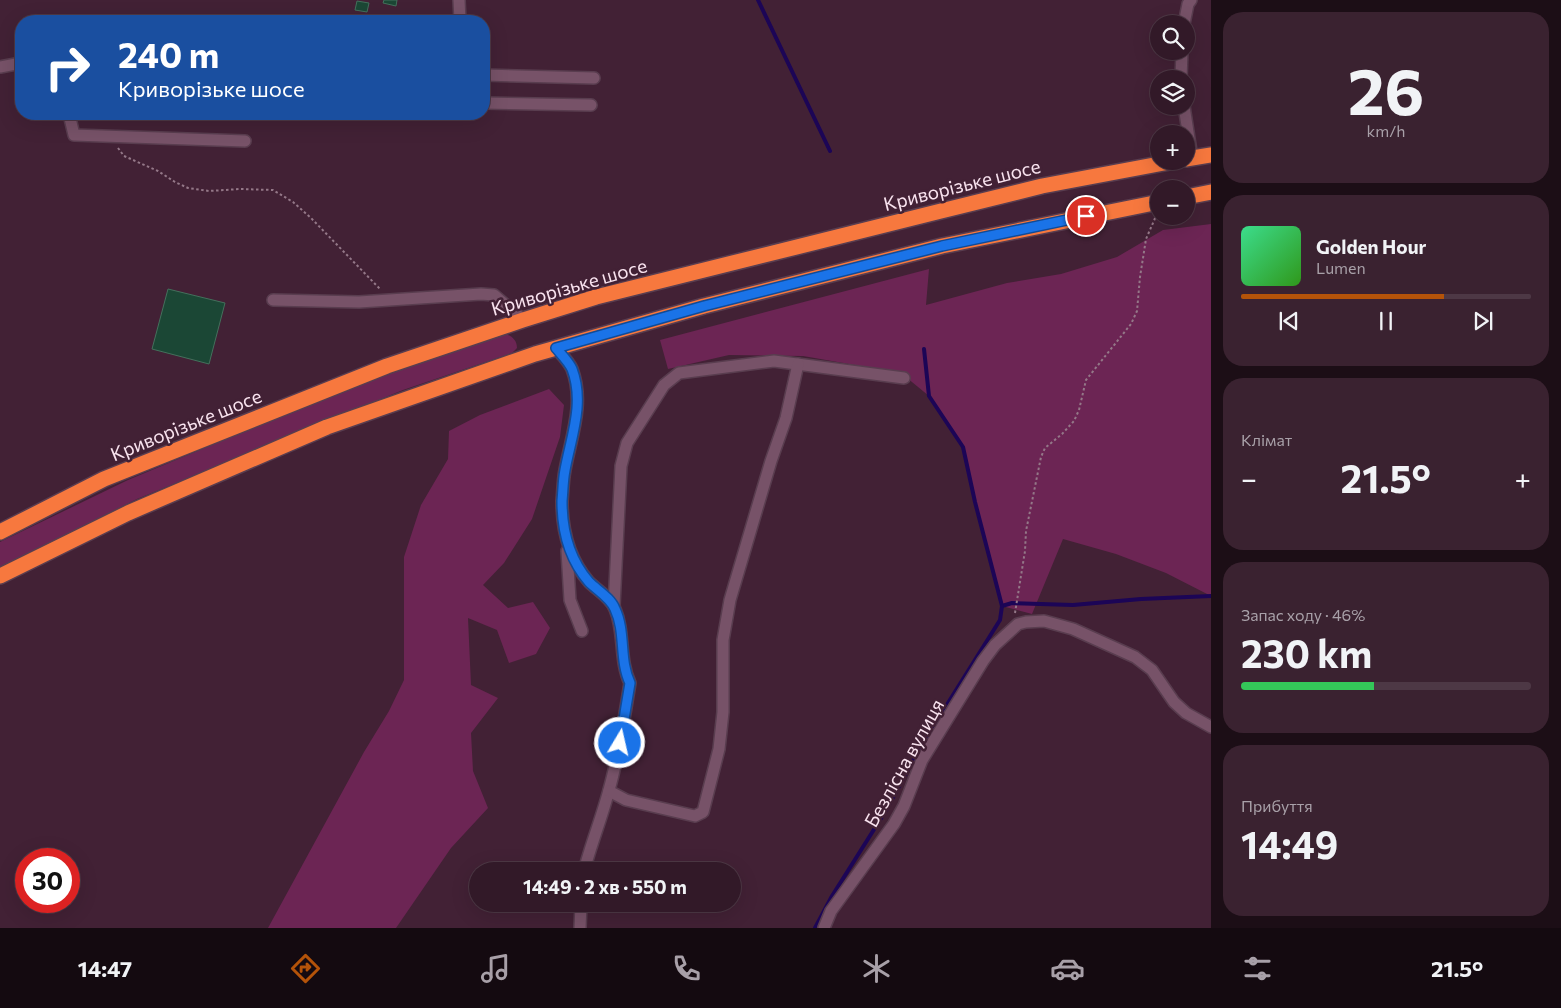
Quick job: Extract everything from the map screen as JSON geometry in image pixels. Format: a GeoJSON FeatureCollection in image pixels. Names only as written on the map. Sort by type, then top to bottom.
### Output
{"type":"FeatureCollection","features":[{"type":"Feature","properties":{"kind":"highway"},"geometry":{"type":"LineString","coordinates":[[1195,158],[1211,155]]}},
{"type":"Feature","properties":{"kind":"highway","name":"Криворізьке шосе"},"geometry":{"type":"LineString","coordinates":[[0,532],[114,475],[388,366],[523,320],[596,297],[1042,186],[1150,166]]}},
{"type":"Feature","properties":{"kind":"highway"},"geometry":{"type":"LineString","coordinates":[[1195,195],[1211,192]]}},
{"type":"Feature","properties":{"kind":"highway"},"geometry":{"type":"LineString","coordinates":[[0,576],[128,513],[327,427],[556,348],[704,306],[942,246],[1150,208]]}},
{"type":"Feature","properties":{"kind":"street"},"geometry":{"type":"LineString","coordinates":[[459,0],[460,15]]}},
{"type":"Feature","properties":{"kind":"street"},"geometry":{"type":"LineString","coordinates":[[1186,15],[1188,4],[1191,0]]}},
{"type":"Feature","properties":{"kind":"street"},"geometry":{"type":"LineString","coordinates":[[0,67],[15,65]]}},
{"type":"Feature","properties":{"kind":"street"},"geometry":{"type":"LineString","coordinates":[[490,75],[594,78]]}},
{"type":"Feature","properties":{"kind":"street"},"geometry":{"type":"LineString","coordinates":[[490,103],[591,105]]}},
{"type":"Feature","properties":{"kind":"street"},"geometry":{"type":"LineString","coordinates":[[70,120],[74,135],[244,141]]}},
{"type":"Feature","properties":{"kind":"street"},"geometry":{"type":"LineString","coordinates":[[273,300],[359,302],[481,294],[494,295],[523,320]]}},
{"type":"Feature","properties":{"kind":"street"},"geometry":{"type":"LineString","coordinates":[[556,348],[572,368],[578,400],[575,429],[564,472],[562,503],[570,600],[582,631]]}},
{"type":"Feature","properties":{"kind":"street"},"geometry":{"type":"LineString","coordinates":[[614,606],[621,466],[627,443],[664,385],[679,373],[774,362],[904,378]]}},
{"type":"Feature","properties":{"kind":"street"},"geometry":{"type":"LineString","coordinates":[[609,791],[626,800],[695,816],[703,812],[719,749],[723,712],[724,640],[730,600],[786,418],[798,364]]}},
{"type":"Feature","properties":{"kind":"street"},"geometry":{"type":"LineString","coordinates":[[566,540],[573,560],[589,581],[614,606],[619,618],[626,675],[630,683],[620,743],[609,791],[586,862]]}},
{"type":"Feature","properties":{"kind":"street"},"geometry":{"type":"LineString","coordinates":[[1018,624],[1044,621],[1073,629],[1135,657],[1152,670],[1174,702],[1186,713],[1211,727]]}},
{"type":"Feature","properties":{"kind":"street","name":"Безлісна вулиця"},"geometry":{"type":"LineString","coordinates":[[824,928],[831,911],[894,824],[904,806],[922,760],[982,661],[995,645],[1018,624]]}},
{"type":"Feature","properties":{"kind":"street"},"geometry":{"type":"LineString","coordinates":[[580,928],[581,912]]}},
{"type":"Feature","properties":{"kind":"path"},"geometry":{"type":"LineString","coordinates":[[108,136],[124,156],[158,171],[188,188],[209,190],[273,190],[293,202],[311,218],[385,293],[402,299]]}},
{"type":"Feature","properties":{"kind":"path"},"geometry":{"type":"LineString","coordinates":[[1018,624],[1015,607],[1021,583],[1029,510],[1041,457],[1045,448],[1074,421],[1079,410],[1086,380],[1131,324],[1137,311],[1146,239],[1151,225]]}},
{"type":"Feature","properties":{"kind":"shaded area"},"geometry":{"type":"Polygon","coordinates":[[[1211,224],[1211,596],[1166,573],[1116,554],[1063,539],[1032,614],[1002,606],[963,447],[929,396],[901,373],[803,356],[729,355],[668,369],[660,340],[929,269],[926,305],[1007,283],[1061,274],[1117,257],[1163,230],[1211,224]]]}},
{"type":"Feature","properties":{"kind":"shaded area"},"geometry":{"type":"Polygon","coordinates":[[[503,333],[511,336],[516,342],[517,348],[512,353],[403,390],[137,499],[0,568],[0,542],[128,480],[394,369],[503,333]]]}},
{"type":"Feature","properties":{"kind":"shaded area"},"geometry":{"type":"Polygon","coordinates":[[[549,389],[564,405],[560,437],[532,519],[504,563],[483,585],[508,608],[533,602],[550,628],[536,654],[509,663],[497,630],[468,618],[471,685],[498,698],[471,733],[473,771],[488,808],[451,848],[396,928],[268,928],[364,752],[389,711],[404,680],[404,557],[421,505],[448,459],[449,431],[480,415],[549,389]]]}},
{"type":"Feature","properties":{"kind":"building"},"geometry":{"type":"Polygon","coordinates":[[[384,0],[397,0],[396,6],[383,3],[384,0]]]}},
{"type":"Feature","properties":{"kind":"building"},"geometry":{"type":"Polygon","coordinates":[[[357,1],[369,3],[367,12],[355,10],[357,1]]]}},
{"type":"Feature","properties":{"kind":"building"},"geometry":{"type":"Polygon","coordinates":[[[168,289],[225,303],[209,364],[152,349],[168,289]]]}},
{"type":"Feature","properties":{"kind":"waterway"},"geometry":{"type":"LineString","coordinates":[[758,0],[830,151]]}},
{"type":"Feature","properties":{"kind":"waterway"},"geometry":{"type":"LineString","coordinates":[[924,349],[929,396],[963,447],[1002,606],[1012,603],[1073,605],[1141,599],[1211,596]]}},
{"type":"Feature","properties":{"kind":"waterway"},"geometry":{"type":"LineString","coordinates":[[815,928],[832,896],[885,812],[921,746],[1000,620],[1002,606]]}},
{"type":"Feature","properties":{"kind":"route"},"geometry":{"type":"LineString","coordinates":[[620,743],[630,683],[626,675],[619,618],[614,606],[589,581],[573,560],[566,540],[562,503],[564,472],[575,429],[578,400],[572,368],[556,348],[704,306],[942,246],[1086,216]]}}]}
